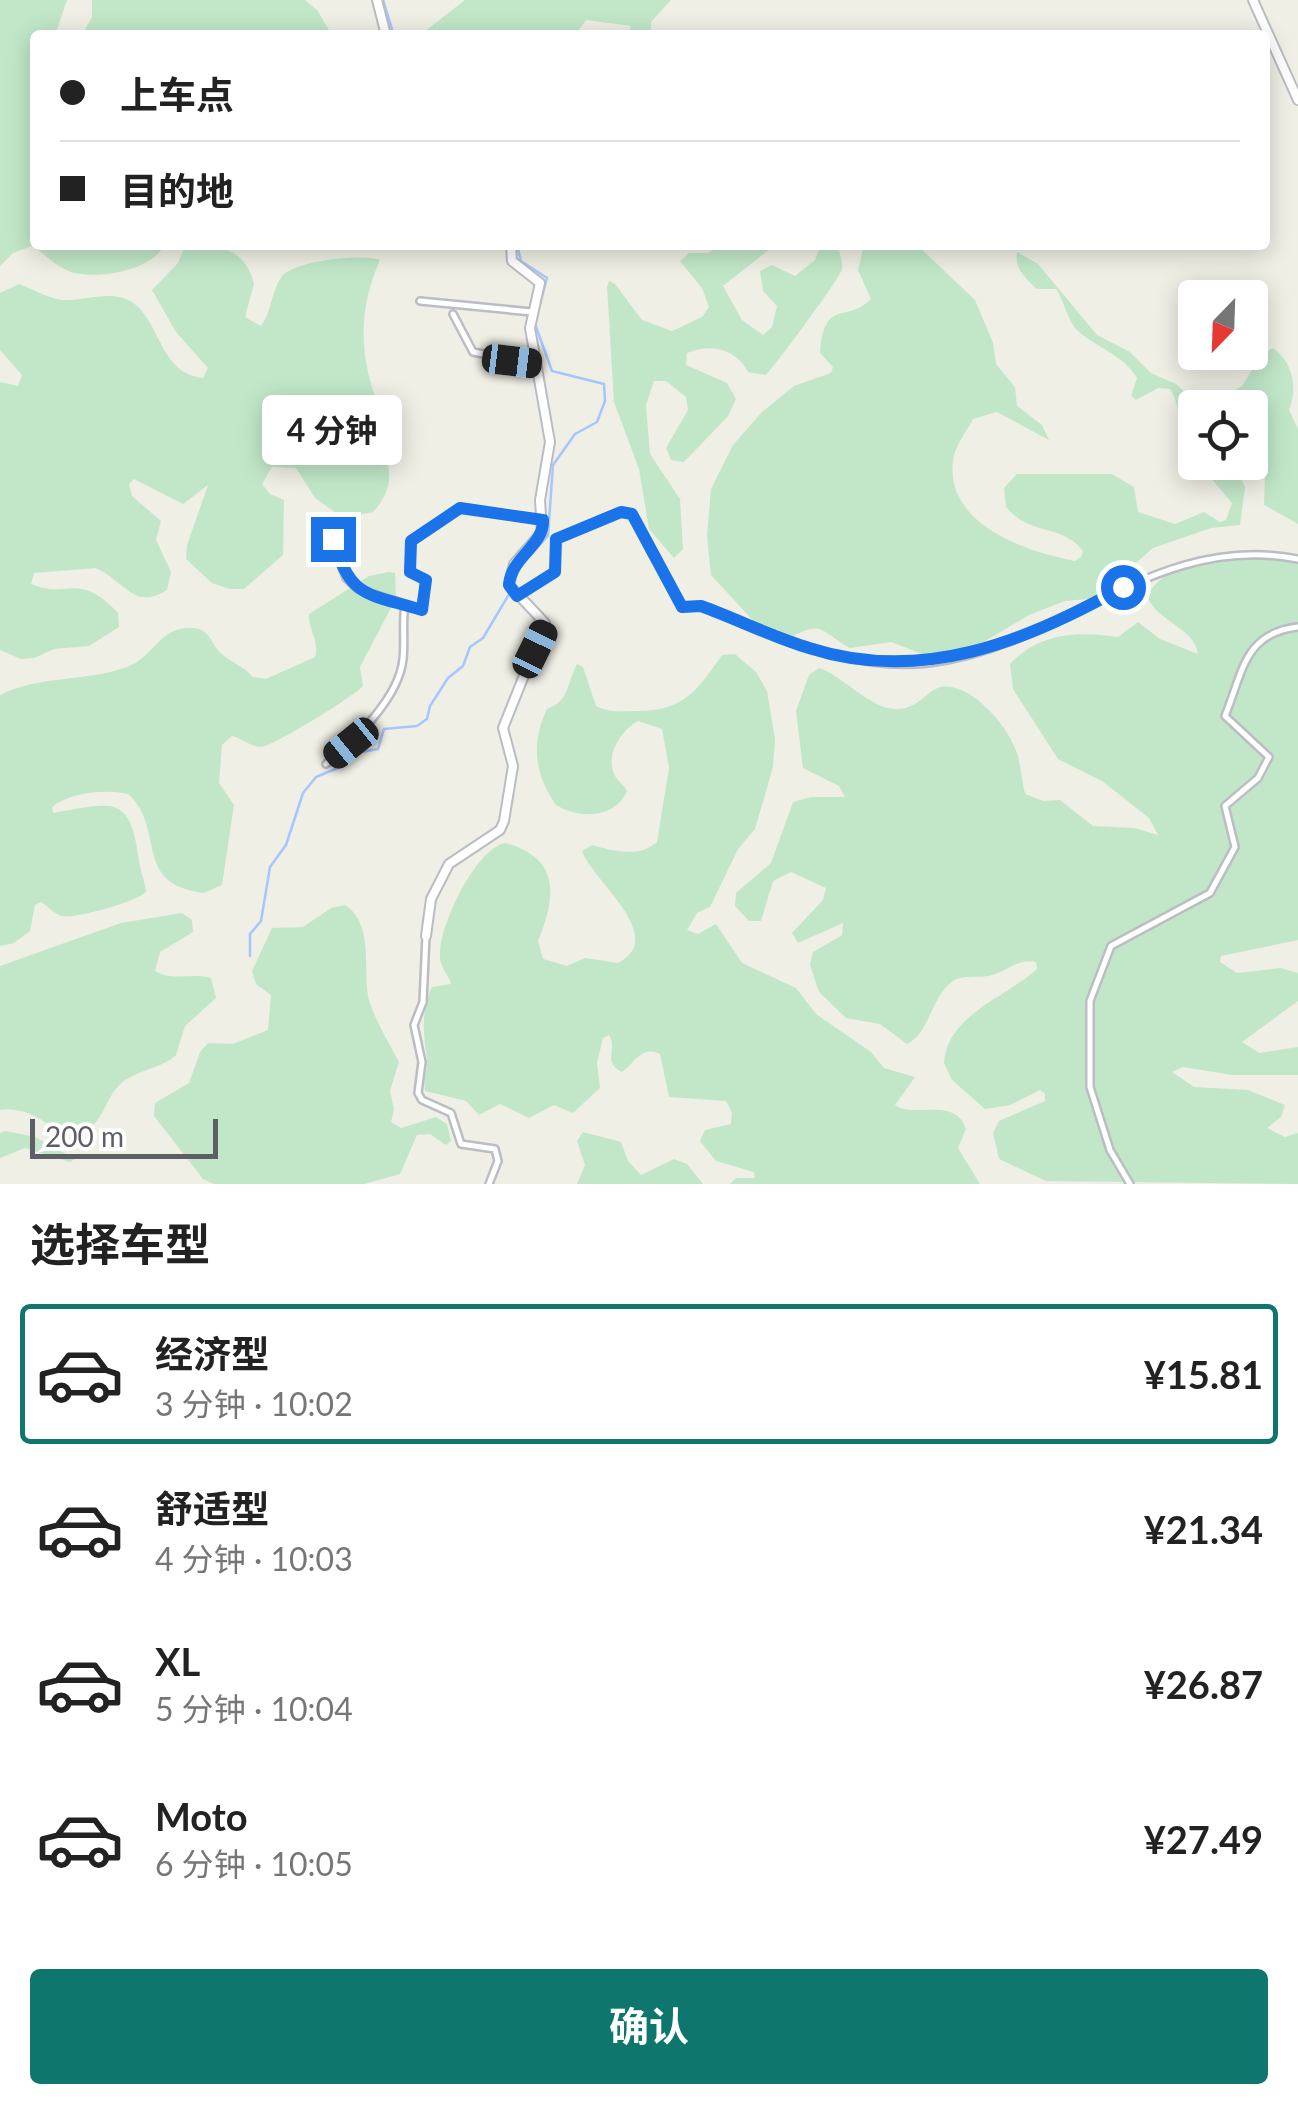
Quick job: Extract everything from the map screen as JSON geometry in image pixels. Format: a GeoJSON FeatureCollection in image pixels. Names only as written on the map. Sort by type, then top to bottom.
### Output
{"type":"FeatureCollection","features":[{"type":"Feature","properties":{"kind":"street"},"geometry":{"type":"LineString","coordinates":[[376,0],[385,30]]}},
{"type":"Feature","properties":{"kind":"street"},"geometry":{"type":"LineString","coordinates":[[1253,0],[1266,30]]}},
{"type":"Feature","properties":{"kind":"street"},"geometry":{"type":"LineString","coordinates":[[1270,38],[1298,100]]}},
{"type":"Feature","properties":{"kind":"street"},"geometry":{"type":"LineString","coordinates":[[488,1184],[498,1161],[495,1150],[462,1144],[451,1113],[422,1100],[418,1092],[422,1062],[414,1025],[424,992],[431,900],[450,864],[500,830],[504,821],[512,766],[503,728],[546,624],[540,613],[514,591],[514,564],[542,532],[543,471],[550,448],[540,396],[540,364],[530,335],[540,283],[512,261],[512,250]]}},
{"type":"Feature","properties":{"kind":"street"},"geometry":{"type":"LineString","coordinates":[[420,301],[532,312]]}},
{"type":"Feature","properties":{"kind":"street"},"geometry":{"type":"LineString","coordinates":[[453,314],[472,352],[540,364]]}},
{"type":"Feature","properties":{"kind":"street"},"geometry":{"type":"LineString","coordinates":[[328,533],[346,578],[358,590],[422,610],[426,580],[410,572],[411,541],[439,519],[460,508],[543,520]]}},
{"type":"Feature","properties":{"kind":"street"},"geometry":{"type":"LineString","coordinates":[[514,591],[555,572],[556,539],[621,512],[632,514],[682,607],[701,606],[829,654],[924,663],[997,646],[1076,613],[1134,581],[1193,560],[1263,553],[1298,559]]}},
{"type":"Feature","properties":{"kind":"street"},"geometry":{"type":"LineString","coordinates":[[326,764],[351,743],[386,698],[403,660],[400,634],[405,604]]}},
{"type":"Feature","properties":{"kind":"street"},"geometry":{"type":"LineString","coordinates":[[1130,1184],[1110,1150],[1090,1087],[1090,1001],[1112,946],[1210,892],[1227,862],[1235,847],[1225,806],[1258,778],[1269,756],[1225,716],[1254,644],[1272,630],[1298,628]]}},
{"type":"Feature","properties":{"kind":"green space"},"geometry":{"type":"Polygon","coordinates":[[[0,0],[67,0],[57,30],[30,30],[30,247],[13,253],[0,266],[0,0]]]}},
{"type":"Feature","properties":{"kind":"green space"},"geometry":{"type":"Polygon","coordinates":[[[92,0],[305,0],[317,10],[329,30],[85,30],[92,17],[92,0]]]}},
{"type":"Feature","properties":{"kind":"green space"},"geometry":{"type":"Polygon","coordinates":[[[465,0],[671,0],[651,22],[651,30],[630,30],[631,26],[586,20],[579,30],[426,30],[465,0]]]}},
{"type":"Feature","properties":{"kind":"green space"},"geometry":{"type":"Polygon","coordinates":[[[37,250],[161,250],[136,267],[109,274],[82,274],[60,267],[37,250]]]}},
{"type":"Feature","properties":{"kind":"green space"},"geometry":{"type":"Polygon","coordinates":[[[184,250],[226,250],[237,255],[254,284],[245,317],[261,326],[278,282],[289,271],[329,260],[380,260],[367,298],[364,336],[368,374],[381,412],[376,422],[389,469],[387,490],[373,512],[343,518],[315,498],[296,468],[272,467],[262,484],[270,494],[284,500],[283,555],[244,589],[230,589],[212,583],[186,559],[187,545],[208,485],[183,504],[134,479],[129,484],[132,496],[161,521],[156,540],[171,572],[167,590],[156,596],[138,596],[96,568],[34,573],[31,584],[82,589],[104,600],[118,613],[119,627],[89,646],[54,649],[21,659],[0,650],[0,382],[18,386],[22,375],[0,350],[0,293],[19,284],[63,300],[124,298],[142,311],[178,367],[203,378],[208,368],[176,332],[152,290],[178,263],[184,250]]]}},
{"type":"Feature","properties":{"kind":"green space"},"geometry":{"type":"Polygon","coordinates":[[[769,250],[723,286],[742,320],[763,335],[772,327],[777,306],[763,291],[760,271],[772,265],[795,276],[815,260],[819,250],[839,250],[842,269],[766,375],[748,372],[737,358],[722,350],[687,353],[686,365],[727,383],[736,399],[728,416],[684,462],[671,460],[666,448],[688,410],[686,397],[666,381],[654,381],[646,405],[650,454],[680,499],[683,549],[674,558],[649,529],[639,469],[614,402],[607,287],[609,281],[615,284],[642,320],[672,331],[702,317],[709,307],[702,288],[680,261],[689,253],[769,250]]]}},
{"type":"Feature","properties":{"kind":"green space"},"geometry":{"type":"Polygon","coordinates":[[[863,250],[922,250],[975,300],[993,343],[996,364],[1015,387],[1017,406],[1042,425],[1049,440],[997,412],[973,419],[958,445],[953,461],[954,483],[962,502],[993,532],[1056,557],[1075,561],[1081,557],[1083,551],[1075,542],[1026,523],[1006,507],[1004,488],[1017,474],[1112,474],[1134,487],[1138,512],[1175,524],[1204,512],[1220,522],[1226,520],[1232,503],[1212,480],[1242,480],[1245,487],[1240,525],[1211,528],[1153,548],[1129,569],[1110,597],[1065,601],[1029,615],[962,655],[933,658],[891,642],[850,648],[819,629],[805,630],[782,642],[769,638],[711,575],[707,536],[711,489],[733,445],[762,412],[794,386],[831,373],[833,367],[820,353],[826,324],[871,299],[858,270],[863,250]]]}},
{"type":"Feature","properties":{"kind":"green space"},"geometry":{"type":"Polygon","coordinates":[[[1017,252],[1038,264],[1097,335],[1130,352],[1151,373],[1182,390],[1178,390],[1178,412],[1170,389],[1158,388],[1136,400],[1131,396],[1137,378],[1131,370],[1075,328],[1056,289],[1037,289],[1019,268],[1017,252]]]}},
{"type":"Feature","properties":{"kind":"green space"},"geometry":{"type":"Polygon","coordinates":[[[1273,348],[1285,360],[1293,384],[1289,410],[1298,429],[1298,524],[1264,505],[1265,480],[1268,480],[1268,390],[1236,390],[1252,370],[1268,370],[1268,351],[1273,348]]]}},
{"type":"Feature","properties":{"kind":"green space"},"geometry":{"type":"Polygon","coordinates":[[[1212,561],[1298,561],[1298,940],[1221,956],[1220,962],[1237,973],[1280,968],[1298,973],[1298,1001],[1242,1042],[1259,1053],[1298,1047],[1298,1075],[1232,1075],[1183,1067],[1172,1072],[1194,1087],[1248,1090],[1285,1105],[1281,1117],[1267,1128],[1285,1137],[1298,1133],[1298,1184],[1046,1181],[999,1159],[993,1133],[999,1121],[1045,1101],[1045,1094],[1040,1090],[1010,1105],[985,1109],[952,1080],[944,1063],[955,1032],[980,1009],[1037,969],[1036,962],[953,981],[940,996],[921,1032],[907,1044],[880,1024],[846,1018],[819,992],[810,965],[813,952],[842,935],[843,923],[798,943],[792,933],[823,900],[826,888],[791,872],[773,881],[761,921],[749,921],[735,906],[736,893],[771,863],[793,802],[811,797],[845,797],[839,786],[803,768],[796,711],[809,675],[819,668],[888,708],[913,705],[940,687],[952,687],[977,699],[1007,733],[1018,756],[1025,794],[1043,801],[1060,800],[1093,826],[1134,828],[1158,835],[1149,818],[1102,781],[1058,759],[1013,689],[1010,664],[1047,640],[1074,634],[1118,637],[1138,622],[1160,639],[1198,654],[1190,637],[1158,612],[1147,596],[1156,584],[1181,568],[1212,561]]]}},
{"type":"Feature","properties":{"kind":"green space"},"geometry":{"type":"Polygon","coordinates":[[[395,573],[396,598],[360,667],[363,686],[314,720],[268,745],[257,747],[232,736],[222,745],[219,783],[234,805],[222,885],[204,893],[181,888],[167,879],[158,867],[146,823],[128,794],[78,795],[52,807],[53,813],[105,806],[124,813],[135,839],[146,892],[118,905],[68,916],[58,915],[41,902],[35,905],[30,931],[14,943],[0,946],[0,695],[31,684],[127,667],[170,633],[190,628],[207,634],[223,655],[253,677],[266,679],[315,657],[309,614],[369,576],[395,573]]]}},
{"type":"Feature","properties":{"kind":"green space"},"geometry":{"type":"Polygon","coordinates":[[[735,654],[756,672],[767,691],[775,739],[773,767],[755,829],[738,849],[710,907],[697,913],[687,930],[698,934],[716,924],[742,963],[796,988],[816,1014],[871,1052],[884,1068],[915,1077],[895,1105],[944,1111],[961,1119],[966,1129],[958,1148],[980,1184],[730,1184],[736,1178],[755,1178],[754,1172],[716,1161],[700,1141],[705,1130],[731,1124],[732,1112],[726,1101],[669,1097],[660,1054],[653,1052],[643,1053],[622,1072],[611,1060],[609,1035],[603,1038],[597,1063],[600,1088],[573,1113],[554,1105],[529,1118],[500,1104],[479,1115],[466,1101],[425,1091],[426,1005],[432,987],[451,984],[441,963],[443,934],[469,877],[493,849],[505,843],[536,858],[545,869],[550,895],[538,941],[543,959],[567,966],[585,958],[618,963],[632,952],[632,924],[582,851],[592,845],[634,852],[657,842],[669,768],[662,729],[638,721],[617,742],[612,756],[613,771],[627,791],[614,807],[585,814],[556,805],[539,770],[537,746],[547,709],[564,696],[577,664],[583,667],[596,706],[615,711],[651,710],[687,697],[722,655],[735,654]]]}},
{"type":"Feature","properties":{"kind":"green space"},"geometry":{"type":"Polygon","coordinates":[[[345,905],[361,925],[370,1003],[399,1062],[390,1091],[394,1109],[391,1122],[401,1128],[436,1117],[447,1124],[451,1141],[446,1145],[430,1134],[417,1135],[400,1174],[364,1184],[214,1184],[203,1179],[154,1116],[155,1103],[189,1083],[200,1052],[208,1043],[233,1044],[268,1030],[271,995],[256,984],[252,971],[272,928],[303,927],[331,908],[345,905]]]}},
{"type":"Feature","properties":{"kind":"green space"},"geometry":{"type":"Polygon","coordinates":[[[182,913],[192,920],[193,932],[160,952],[155,971],[169,976],[211,978],[216,998],[185,1026],[176,1055],[122,1083],[95,1123],[82,1131],[64,1131],[24,1112],[0,1110],[0,966],[121,923],[182,913]]]}},
{"type":"Feature","properties":{"kind":"green space"},"geometry":{"type":"Polygon","coordinates":[[[583,1132],[621,1142],[628,1161],[641,1175],[674,1159],[687,1164],[703,1184],[577,1184],[585,1165],[577,1141],[583,1132]]]}},
{"type":"Feature","properties":{"kind":"green space"},"geometry":{"type":"Polygon","coordinates":[[[0,1133],[35,1137],[75,1159],[70,1162],[25,1148],[0,1158],[0,1133]]]}},
{"type":"Feature","properties":{"kind":"waterway"},"geometry":{"type":"LineString","coordinates":[[383,0],[392,30]]}},
{"type":"Feature","properties":{"kind":"waterway"},"geometry":{"type":"LineString","coordinates":[[518,250],[521,261],[547,278],[538,311]]}},
{"type":"Feature","properties":{"kind":"waterway"},"geometry":{"type":"LineString","coordinates":[[514,583],[520,566],[548,536],[553,465],[575,434],[597,422],[605,401],[604,384],[552,371],[535,324]]}},
{"type":"Feature","properties":{"kind":"waterway"},"geometry":{"type":"LineString","coordinates":[[250,956],[250,934],[261,921],[270,867],[286,845],[303,793],[316,777],[340,767],[355,753],[378,749],[384,729],[417,726],[427,719],[430,706],[448,678],[463,666],[470,647],[483,638],[511,591]]}},
{"type":"Feature","properties":{"kind":"route"},"geometry":{"type":"LineString","coordinates":[[333,539],[346,578],[358,590],[422,610],[426,580],[414,578],[410,572],[411,541],[460,508],[543,520],[542,532],[510,573],[509,585],[517,596],[555,572],[556,539],[621,512],[632,514],[682,607],[701,606],[829,654],[891,663],[932,662],[997,646],[1076,613],[1123,587]]}}]}
